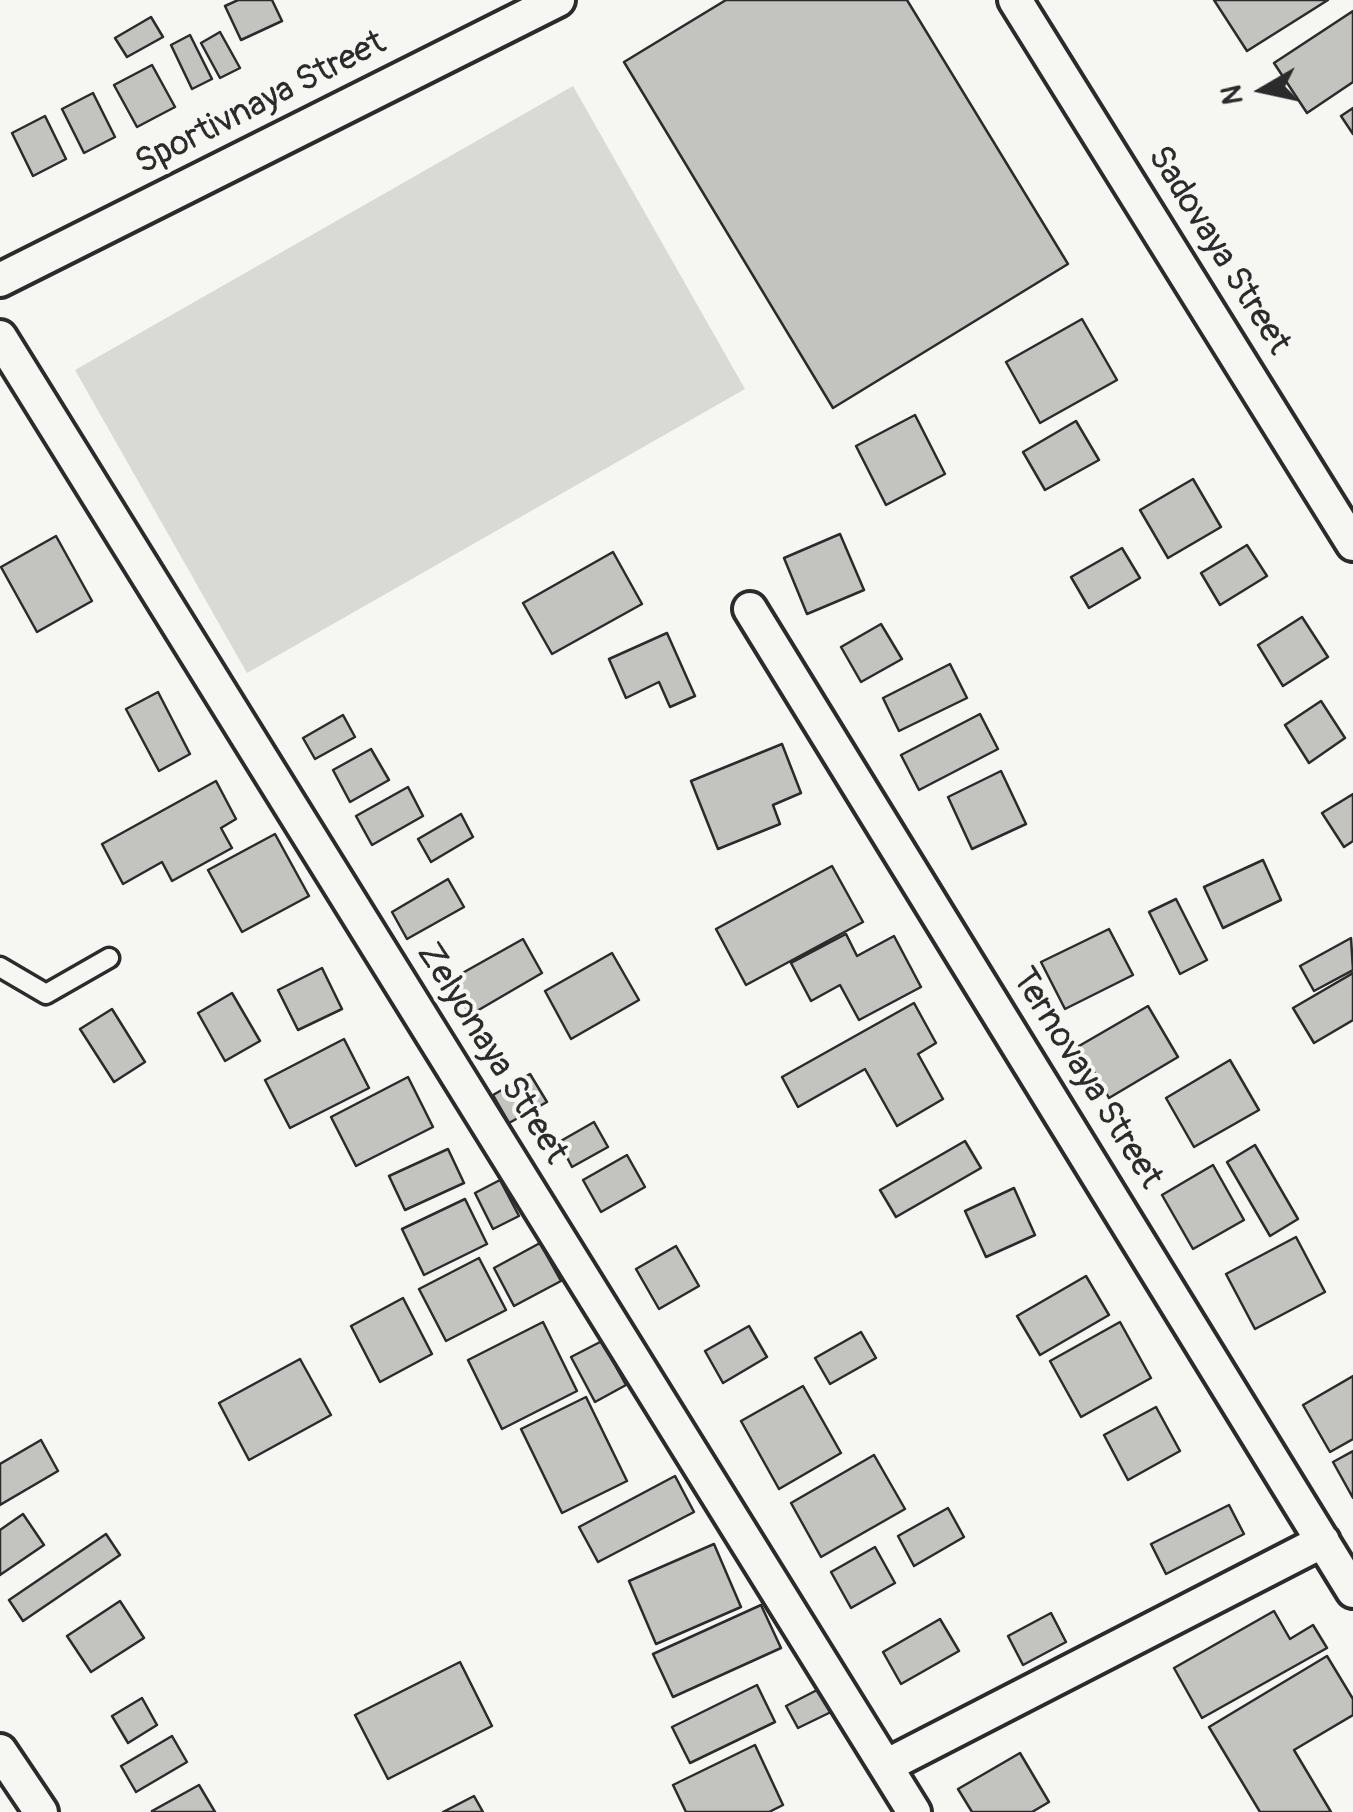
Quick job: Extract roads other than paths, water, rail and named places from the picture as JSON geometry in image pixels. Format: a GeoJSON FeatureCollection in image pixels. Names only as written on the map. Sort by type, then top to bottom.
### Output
{"type":"FeatureCollection","features":[{"type":"Feature","properties":{"kind":"street","name":"Sportivnaya Street"},"geometry":{"type":"LineString","coordinates":[[0,280],[558,0]]}},
{"type":"Feature","properties":{"kind":"street","name":"Sadovaya Street"},"geometry":{"type":"LineString","coordinates":[[1014,0],[1353,544]]}},
{"type":"Feature","properties":{"kind":"street","name":"Zelyonaya Street"},"geometry":{"type":"LineString","coordinates":[[0,338],[914,1812]]}},
{"type":"Feature","properties":{"kind":"street","name":"Ternovaya Street"},"geometry":{"type":"LineString","coordinates":[[750,610],[1353,1590]]}},
{"type":"Feature","properties":{"kind":"street"},"geometry":{"type":"LineString","coordinates":[[886,1766],[1323,1541]]}},
{"type":"Feature","properties":{"kind":"street"},"geometry":{"type":"LineString","coordinates":[[0,1751],[41,1812]]}},
{"type":"Feature","properties":{"kind":"lane"},"geometry":{"type":"LineString","coordinates":[[0,967],[46,994],[109,958]]}}]}
